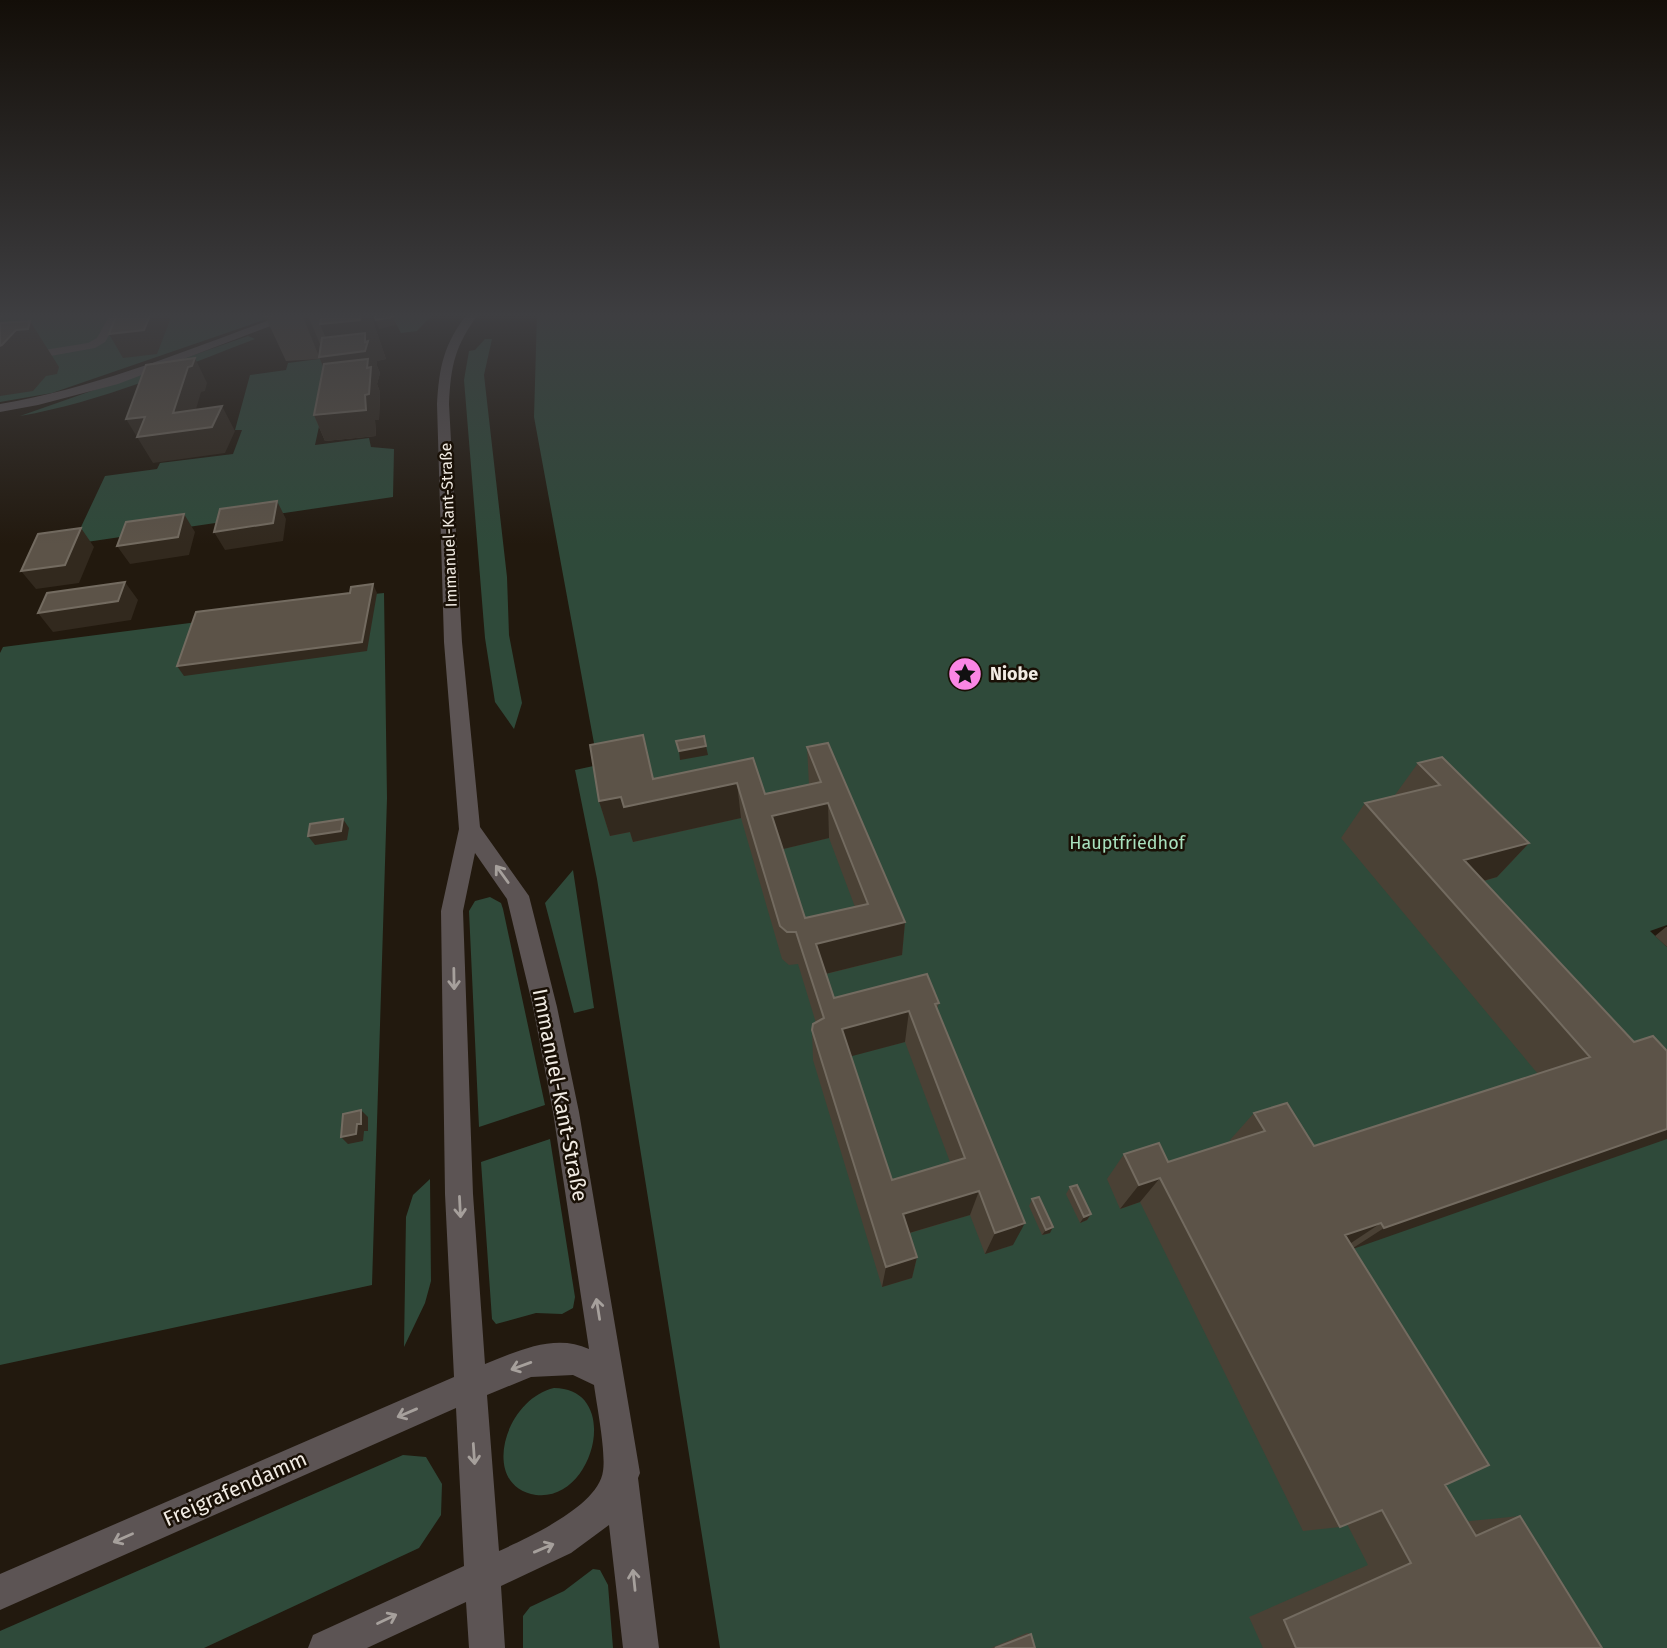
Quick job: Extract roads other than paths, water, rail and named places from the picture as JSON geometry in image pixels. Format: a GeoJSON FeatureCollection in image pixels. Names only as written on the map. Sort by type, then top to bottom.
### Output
{"type":"FeatureCollection","features":[{"type":"Feature","properties":{"kind":"street"},"geometry":{"type":"LineString","coordinates":[[0,408],[45,401],[82,390]]}},
{"type":"Feature","properties":{"kind":"street","name":"Immanuel-Kant-Straße"},"geometry":{"type":"LineString","coordinates":[[444,390],[453,642],[470,829],[452,911],[460,1195],[487,1648]]}},
{"type":"Feature","properties":{"kind":"street","name":"Immanuel-Kant-Straße"},"geometry":{"type":"LineString","coordinates":[[470,829],[518,896],[566,1112],[623,1473],[641,1648]]}},
{"type":"Feature","properties":{"kind":"street"},"geometry":{"type":"LineString","coordinates":[[470,1386],[531,1362],[575,1359],[609,1376]]}},
{"type":"Feature","properties":{"kind":"street","name":"Freigrafendamm"},"geometry":{"type":"LineString","coordinates":[[0,1592],[470,1386]]}},
{"type":"Feature","properties":{"kind":"street"},"geometry":{"type":"LineString","coordinates":[[326,1648],[482,1574],[559,1541],[598,1511],[623,1473]]}},
{"type":"Feature","properties":{"kind":"place","name":"Niobe"},"geometry":{"type":"Point","coordinates":[965,674]}},
{"type":"Feature","properties":{"kind":"park label","name":"Hauptfriedhof"},"geometry":{"type":"Point","coordinates":[1127,843]}}]}
